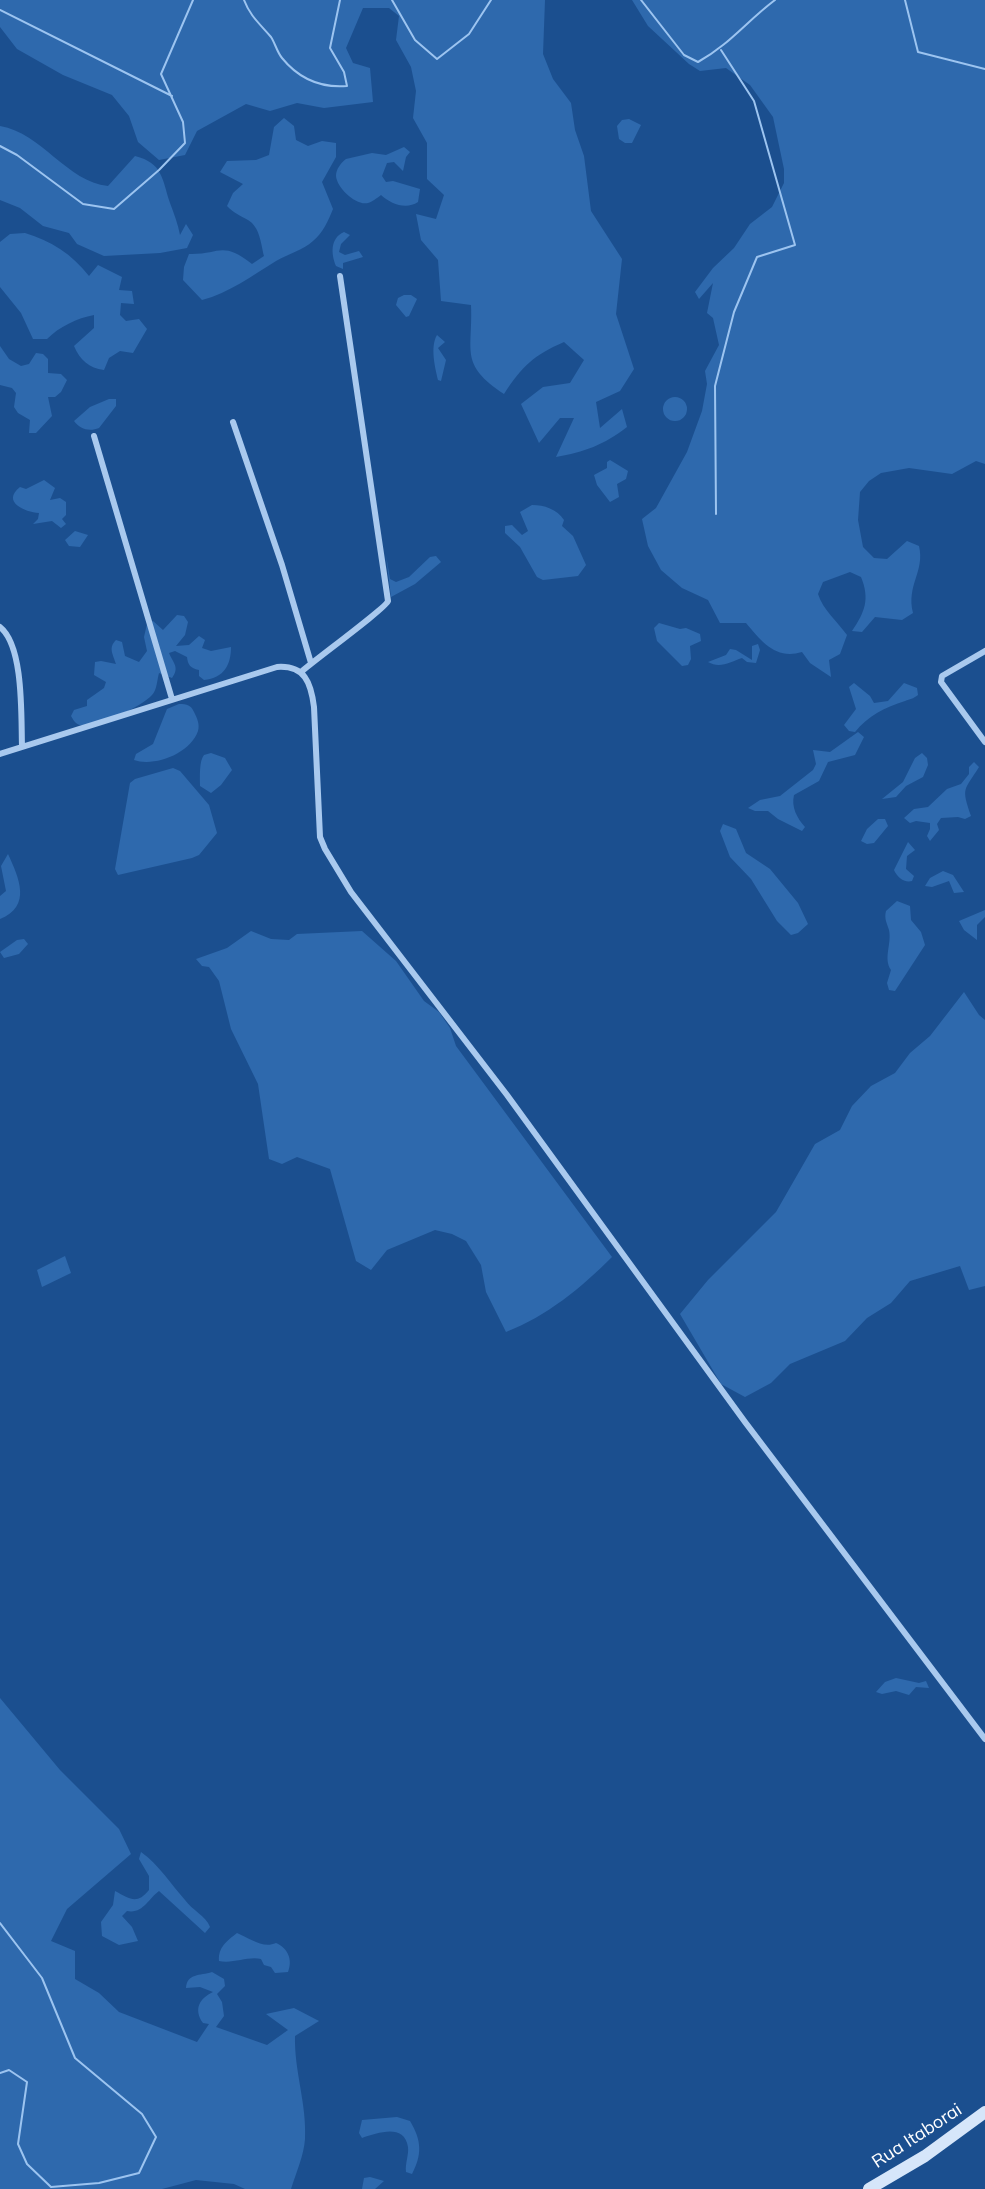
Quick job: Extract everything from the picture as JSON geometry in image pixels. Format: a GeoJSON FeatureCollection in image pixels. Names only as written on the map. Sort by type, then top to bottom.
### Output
{"type":"FeatureCollection","features":[{"type":"Feature","properties":{"kind":"street"},"geometry":{"type":"LineString","coordinates":[[301,672],[335,643],[380,613],[388,602],[340,276]]}},
{"type":"Feature","properties":{"kind":"street"},"geometry":{"type":"LineString","coordinates":[[233,422],[282,565],[311,663]]}},
{"type":"Feature","properties":{"kind":"street"},"geometry":{"type":"LineString","coordinates":[[94,436],[103,459],[172,699]]}},
{"type":"Feature","properties":{"kind":"street"},"geometry":{"type":"LineString","coordinates":[[0,627],[10,637],[16,660],[22,746]]}},
{"type":"Feature","properties":{"kind":"street"},"geometry":{"type":"LineString","coordinates":[[985,651],[942,676],[941,682],[985,742]]}},
{"type":"Feature","properties":{"kind":"street"},"geometry":{"type":"LineString","coordinates":[[0,754],[277,668],[287,667],[301,672],[311,687],[314,707],[320,837],[351,892],[507,1095],[745,1422],[985,1739]]}},
{"type":"Feature","properties":{"kind":"street","name":"Rua Itaborai"},"geometry":{"type":"LineString","coordinates":[[869,2189],[925,2156],[985,2112]]}},
{"type":"Feature","properties":{"kind":"shaded area"},"geometry":{"type":"Polygon","coordinates":[[[0,0],[545,0],[543,54],[553,79],[571,103],[575,130],[584,156],[591,211],[622,259],[616,314],[634,369],[620,391],[596,402],[600,428],[622,409],[627,427],[593,447],[556,457],[574,418],[560,418],[539,443],[521,404],[543,387],[570,383],[584,360],[564,342],[530,362],[504,394],[480,374],[474,365],[470,346],[471,305],[441,301],[438,260],[421,240],[416,214],[436,219],[444,195],[427,179],[427,143],[413,118],[416,91],[411,67],[396,40],[399,16],[389,8],[363,8],[346,48],[353,63],[370,68],[373,102],[324,108],[297,103],[270,111],[246,104],[197,131],[185,155],[159,160],[138,142],[129,116],[112,95],[63,75],[17,49],[0,27],[0,0]]]}},
{"type":"Feature","properties":{"kind":"shaded area"},"geometry":{"type":"Polygon","coordinates":[[[632,0],[985,0],[985,464],[976,461],[952,474],[909,468],[881,473],[869,481],[860,492],[858,520],[863,547],[874,558],[887,559],[907,541],[919,546],[920,564],[911,603],[913,613],[902,620],[875,617],[862,632],[852,631],[860,618],[866,599],[861,577],[850,572],[823,582],[818,594],[820,600],[847,635],[840,654],[829,660],[831,677],[810,663],[802,652],[785,654],[770,648],[746,623],[720,623],[708,600],[682,588],[661,570],[648,546],[642,519],[656,508],[687,452],[702,411],[707,384],[705,371],[719,345],[713,318],[707,313],[713,283],[699,299],[695,292],[713,268],[734,248],[750,224],[772,207],[784,183],[784,169],[773,117],[750,85],[726,68],[700,71],[689,64],[648,26],[632,0]]]}},
{"type":"Feature","properties":{"kind":"shaded area"},"geometry":{"type":"Polygon","coordinates":[[[284,118],[294,126],[296,140],[308,146],[322,141],[336,143],[336,157],[322,182],[333,209],[325,227],[309,244],[231,288],[202,300],[183,280],[184,267],[189,254],[227,251],[233,252],[252,264],[264,256],[255,227],[227,206],[233,193],[243,184],[220,172],[227,161],[256,160],[269,155],[274,127],[284,118]]]}},
{"type":"Feature","properties":{"kind":"shaded area"},"geometry":{"type":"Polygon","coordinates":[[[629,119],[641,125],[632,143],[625,143],[619,139],[617,126],[622,120],[629,119]]]}},
{"type":"Feature","properties":{"kind":"shaded area"},"geometry":{"type":"Polygon","coordinates":[[[0,126],[15,130],[29,138],[67,167],[93,183],[108,186],[135,156],[151,163],[163,179],[180,235],[186,224],[193,235],[187,248],[160,253],[104,256],[77,244],[69,233],[43,226],[20,208],[0,200],[0,126]]]}},
{"type":"Feature","properties":{"kind":"shaded area"},"geometry":{"type":"Polygon","coordinates":[[[404,147],[410,152],[406,157],[403,171],[394,162],[387,163],[382,176],[386,182],[393,181],[420,189],[418,202],[404,206],[389,201],[381,195],[368,203],[358,202],[348,195],[337,181],[336,173],[346,159],[372,153],[386,155],[404,147]]]}},
{"type":"Feature","properties":{"kind":"shaded area"},"geometry":{"type":"Polygon","coordinates":[[[344,232],[350,235],[341,244],[339,252],[345,255],[359,251],[363,257],[343,263],[343,269],[336,266],[333,247],[336,238],[344,232]]]}},
{"type":"Feature","properties":{"kind":"shaded area"},"geometry":{"type":"Polygon","coordinates":[[[25,233],[60,249],[89,276],[98,265],[122,277],[119,290],[132,291],[134,304],[121,303],[120,315],[126,321],[139,319],[147,329],[133,353],[120,351],[109,358],[104,370],[89,365],[82,359],[74,346],[94,328],[94,315],[69,324],[47,339],[33,339],[21,313],[0,287],[0,242],[10,234],[25,233]]]}},
{"type":"Feature","properties":{"kind":"shaded area"},"geometry":{"type":"Polygon","coordinates":[[[411,295],[417,299],[409,316],[406,317],[396,305],[398,298],[411,295]]]}},
{"type":"Feature","properties":{"kind":"shaded area"},"geometry":{"type":"Polygon","coordinates":[[[437,335],[445,342],[438,348],[446,360],[441,381],[438,380],[434,357],[437,335]]]}},
{"type":"Feature","properties":{"kind":"shaded area"},"geometry":{"type":"Polygon","coordinates":[[[0,346],[9,359],[21,366],[29,364],[36,353],[43,354],[48,359],[48,373],[61,374],[67,380],[61,392],[55,397],[48,397],[52,416],[36,433],[29,433],[30,420],[18,413],[14,407],[16,393],[12,388],[0,385],[0,346]]]}},
{"type":"Feature","properties":{"kind":"shaded area"},"geometry":{"type":"Polygon","coordinates":[[[675,397],[684,400],[687,409],[684,418],[675,421],[666,418],[663,409],[666,400],[675,397]]]}},
{"type":"Feature","properties":{"kind":"shaded area"},"geometry":{"type":"Polygon","coordinates":[[[109,399],[116,399],[116,406],[99,428],[85,429],[74,421],[90,407],[109,399]]]}},
{"type":"Feature","properties":{"kind":"shaded area"},"geometry":{"type":"Polygon","coordinates":[[[610,460],[628,471],[626,479],[617,484],[619,497],[610,502],[597,485],[594,475],[607,468],[607,462],[610,460]]]}},
{"type":"Feature","properties":{"kind":"shaded area"},"geometry":{"type":"Polygon","coordinates":[[[44,480],[55,488],[50,500],[60,498],[66,502],[66,515],[62,519],[66,524],[61,528],[52,521],[33,524],[38,519],[39,513],[27,511],[14,502],[15,492],[20,487],[26,489],[44,480]]]}},
{"type":"Feature","properties":{"kind":"shaded area"},"geometry":{"type":"Polygon","coordinates":[[[532,505],[550,508],[564,520],[562,526],[573,536],[586,565],[578,576],[543,580],[537,577],[520,547],[505,533],[505,526],[512,525],[522,535],[528,531],[520,512],[532,505]]]}},
{"type":"Feature","properties":{"kind":"shaded area"},"geometry":{"type":"Polygon","coordinates":[[[75,531],[88,535],[80,547],[69,546],[65,540],[75,531]]]}},
{"type":"Feature","properties":{"kind":"shaded area"},"geometry":{"type":"Polygon","coordinates":[[[386,555],[390,579],[396,582],[409,577],[430,557],[436,556],[441,562],[415,584],[391,597],[386,555]]]}},
{"type":"Feature","properties":{"kind":"shaded area"},"geometry":{"type":"Polygon","coordinates":[[[177,615],[184,616],[188,622],[185,635],[176,646],[189,645],[199,636],[205,640],[202,648],[211,651],[231,647],[230,659],[225,670],[217,677],[204,680],[199,676],[199,670],[190,666],[187,657],[175,651],[169,653],[175,665],[174,674],[172,678],[159,673],[155,690],[146,700],[129,711],[107,720],[88,725],[75,723],[71,716],[74,710],[87,706],[87,700],[104,688],[106,682],[94,675],[95,662],[116,664],[112,648],[116,640],[122,642],[125,656],[139,662],[147,651],[144,637],[147,624],[153,621],[163,630],[177,615]]]}},
{"type":"Feature","properties":{"kind":"shaded area"},"geometry":{"type":"Polygon","coordinates":[[[659,623],[680,629],[686,628],[700,634],[701,641],[690,646],[691,659],[688,665],[682,666],[657,641],[654,628],[659,623]]]}},
{"type":"Feature","properties":{"kind":"shaded area"},"geometry":{"type":"Polygon","coordinates":[[[758,644],[760,650],[756,663],[747,662],[742,658],[721,665],[708,662],[726,655],[730,649],[752,660],[752,646],[758,644]]]}},
{"type":"Feature","properties":{"kind":"shaded area"},"geometry":{"type":"Polygon","coordinates":[[[854,683],[870,696],[874,703],[888,701],[904,683],[917,688],[918,695],[877,713],[855,732],[849,731],[844,725],[856,709],[849,687],[854,683]]]}},
{"type":"Feature","properties":{"kind":"shaded area"},"geometry":{"type":"Polygon","coordinates":[[[179,704],[190,706],[196,717],[199,728],[194,739],[180,752],[170,757],[151,762],[134,760],[136,754],[153,744],[167,709],[179,704]]]}},
{"type":"Feature","properties":{"kind":"shaded area"},"geometry":{"type":"Polygon","coordinates":[[[858,732],[864,737],[855,755],[828,762],[819,781],[794,795],[795,812],[805,827],[802,831],[778,819],[768,811],[755,811],[748,808],[760,800],[780,796],[813,770],[816,764],[813,750],[830,752],[858,732]]]}},
{"type":"Feature","properties":{"kind":"shaded area"},"geometry":{"type":"Polygon","coordinates":[[[211,753],[225,758],[232,770],[221,785],[211,793],[200,786],[200,778],[202,758],[211,753]]]}},
{"type":"Feature","properties":{"kind":"shaded area"},"geometry":{"type":"Polygon","coordinates":[[[922,753],[927,758],[928,765],[923,777],[906,786],[896,797],[882,799],[903,782],[915,758],[922,753]]]}},
{"type":"Feature","properties":{"kind":"shaded area"},"geometry":{"type":"Polygon","coordinates":[[[974,762],[979,767],[967,785],[965,794],[971,816],[965,819],[941,818],[937,824],[939,830],[930,841],[927,836],[930,823],[916,821],[910,823],[904,818],[914,809],[928,807],[947,789],[961,784],[969,774],[969,767],[974,762]]]}},
{"type":"Feature","properties":{"kind":"shaded area"},"geometry":{"type":"Polygon","coordinates":[[[173,768],[180,771],[209,805],[217,833],[199,855],[192,858],[118,875],[115,869],[130,783],[135,779],[173,768]]]}},
{"type":"Feature","properties":{"kind":"shaded area"},"geometry":{"type":"Polygon","coordinates":[[[878,819],[885,819],[888,826],[874,843],[867,844],[861,841],[867,829],[878,819]]]}},
{"type":"Feature","properties":{"kind":"shaded area"},"geometry":{"type":"Polygon","coordinates":[[[723,824],[736,829],[746,853],[770,869],[798,903],[808,924],[798,933],[791,935],[777,921],[751,879],[730,857],[720,831],[723,824]]]}},
{"type":"Feature","properties":{"kind":"shaded area"},"geometry":{"type":"Polygon","coordinates":[[[908,842],[915,850],[907,856],[906,869],[914,876],[912,881],[901,879],[894,870],[908,842]]]}},
{"type":"Feature","properties":{"kind":"shaded area"},"geometry":{"type":"Polygon","coordinates":[[[8,854],[16,872],[20,891],[16,907],[0,919],[0,896],[6,891],[1,866],[8,854]]]}},
{"type":"Feature","properties":{"kind":"shaded area"},"geometry":{"type":"Polygon","coordinates":[[[943,871],[953,875],[964,892],[954,893],[949,881],[932,887],[925,886],[930,878],[943,871]]]}},
{"type":"Feature","properties":{"kind":"shaded area"},"geometry":{"type":"Polygon","coordinates":[[[897,901],[910,906],[911,920],[921,932],[925,945],[895,991],[889,990],[887,983],[891,970],[888,961],[890,935],[885,916],[886,911],[897,901]]]}},
{"type":"Feature","properties":{"kind":"shaded area"},"geometry":{"type":"Polygon","coordinates":[[[985,910],[985,917],[977,925],[977,940],[964,930],[959,921],[985,910]]]}},
{"type":"Feature","properties":{"kind":"shaded area"},"geometry":{"type":"Polygon","coordinates":[[[251,931],[271,939],[289,940],[297,934],[362,931],[396,961],[424,1001],[439,1012],[450,1028],[456,1046],[612,1257],[563,1300],[536,1318],[506,1332],[486,1292],[481,1265],[466,1241],[452,1234],[435,1230],[387,1250],[371,1270],[356,1261],[330,1169],[297,1157],[282,1164],[269,1159],[258,1084],[231,1029],[219,981],[209,967],[202,966],[196,959],[227,948],[251,931]]]}},
{"type":"Feature","properties":{"kind":"shaded area"},"geometry":{"type":"Polygon","coordinates":[[[24,939],[28,944],[19,954],[4,958],[0,952],[17,940],[24,939]]]}},
{"type":"Feature","properties":{"kind":"shaded area"},"geometry":{"type":"Polygon","coordinates":[[[964,992],[979,1015],[985,1020],[985,1286],[969,1290],[960,1266],[910,1281],[891,1303],[867,1318],[845,1341],[790,1364],[771,1383],[745,1397],[721,1384],[680,1314],[708,1280],[776,1212],[815,1144],[840,1130],[852,1106],[871,1086],[895,1073],[910,1053],[930,1036],[964,992]]]}},
{"type":"Feature","properties":{"kind":"shaded area"},"geometry":{"type":"Polygon","coordinates":[[[65,1256],[71,1273],[42,1287],[37,1270],[65,1256]]]}},
{"type":"Feature","properties":{"kind":"shaded area"},"geometry":{"type":"Polygon","coordinates":[[[896,1678],[919,1683],[926,1681],[929,1688],[916,1687],[909,1695],[896,1691],[882,1694],[876,1692],[885,1682],[896,1678]]]}},
{"type":"Feature","properties":{"kind":"shaded area"},"geometry":{"type":"Polygon","coordinates":[[[0,1698],[60,1770],[119,1829],[131,1854],[67,1909],[51,1941],[75,1951],[75,1979],[99,1993],[119,2012],[197,2042],[209,2024],[203,2023],[200,2018],[199,2005],[213,1992],[200,1987],[186,1988],[187,1983],[192,1977],[212,1972],[224,1979],[225,1986],[217,1994],[222,2002],[224,2016],[216,2027],[267,2045],[288,2030],[266,2014],[294,2008],[319,2021],[295,2036],[305,2139],[291,2189],[245,2189],[234,2184],[196,2180],[162,2189],[0,2189],[0,1698]]]}},
{"type":"Feature","properties":{"kind":"shaded area"},"geometry":{"type":"Polygon","coordinates":[[[141,1852],[205,1920],[210,1927],[205,1933],[159,1891],[141,1908],[127,1911],[122,1916],[132,1927],[138,1941],[119,1945],[102,1936],[101,1922],[113,1905],[115,1891],[137,1899],[149,1890],[149,1876],[139,1859],[141,1852]]]}},
{"type":"Feature","properties":{"kind":"shaded area"},"geometry":{"type":"Polygon","coordinates":[[[237,1933],[261,1944],[280,1945],[290,1959],[288,1972],[275,1973],[271,1967],[264,1965],[261,1959],[219,1961],[222,1948],[237,1933]]]}},
{"type":"Feature","properties":{"kind":"shaded area"},"geometry":{"type":"Polygon","coordinates":[[[397,2117],[410,2121],[419,2142],[418,2161],[412,2174],[406,2172],[408,2147],[401,2135],[390,2132],[362,2138],[359,2133],[362,2120],[397,2117]]]}},
{"type":"Feature","properties":{"kind":"shaded area"},"geometry":{"type":"Polygon","coordinates":[[[370,2177],[384,2181],[375,2189],[362,2189],[364,2178],[370,2177]]]}},
{"type":"Feature","properties":{"kind":"waterway"},"geometry":{"type":"LineString","coordinates":[[0,146],[17,155],[83,204],[114,209],[159,170],[185,143],[183,122],[161,74],[193,0]]}},
{"type":"Feature","properties":{"kind":"waterway"},"geometry":{"type":"LineString","coordinates":[[244,0],[252,15],[271,37],[280,56],[296,72],[320,84],[347,86],[344,72],[330,48],[340,0]]}},
{"type":"Feature","properties":{"kind":"waterway"},"geometry":{"type":"LineString","coordinates":[[392,0],[415,40],[437,59],[469,34],[491,0]]}},
{"type":"Feature","properties":{"kind":"waterway"},"geometry":{"type":"LineString","coordinates":[[641,0],[684,55],[698,62],[729,40],[775,0]]}},
{"type":"Feature","properties":{"kind":"waterway"},"geometry":{"type":"LineString","coordinates":[[905,0],[918,52],[985,69]]}},
{"type":"Feature","properties":{"kind":"waterway"},"geometry":{"type":"LineString","coordinates":[[0,10],[172,96]]}},
{"type":"Feature","properties":{"kind":"waterway"},"geometry":{"type":"LineString","coordinates":[[716,514],[715,386],[734,312],[757,257],[795,245],[754,101],[721,50]]}},
{"type":"Feature","properties":{"kind":"waterway"},"geometry":{"type":"LineString","coordinates":[[0,1923],[42,1978],[75,2058],[142,2114],[156,2137],[139,2173],[99,2183],[51,2187],[27,2164],[18,2144],[27,2082],[9,2070],[0,2073]]}}]}
